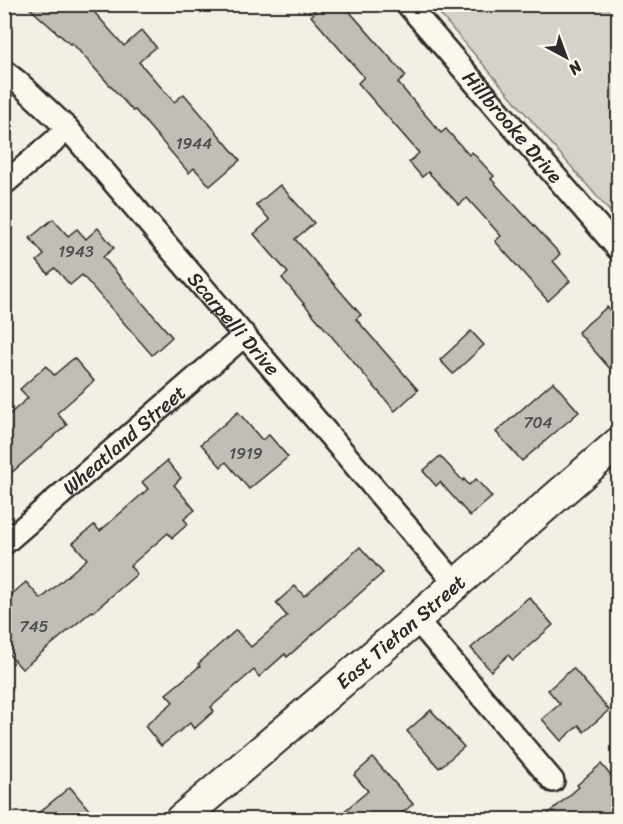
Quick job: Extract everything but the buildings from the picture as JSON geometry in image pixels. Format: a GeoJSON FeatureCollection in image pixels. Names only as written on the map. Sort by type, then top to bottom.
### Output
{"type":"FeatureCollection","features":[{"type":"Feature","properties":{"kind":"main road","name":"East Tietan Street"},"geometry":{"type":"LineString","coordinates":[[180,819],[456,584],[618,442]]}},
{"type":"Feature","properties":{"kind":"street","name":"Hillbrooke Drive"},"geometry":{"type":"LineString","coordinates":[[407,4],[618,249]]}},
{"type":"Feature","properties":{"kind":"street","name":"Scarpelli Drive"},"geometry":{"type":"LineString","coordinates":[[4,71],[68,129],[456,584]]}},
{"type":"Feature","properties":{"kind":"street"},"geometry":{"type":"LineString","coordinates":[[4,184],[68,129]]}},
{"type":"Feature","properties":{"kind":"street","name":"Wheatland Street"},"geometry":{"type":"LineString","coordinates":[[4,544],[245,335]]}},
{"type":"Feature","properties":{"kind":"street"},"geometry":{"type":"LineString","coordinates":[[416,618],[553,781]]}},
{"type":"Feature","properties":{"kind":"shaded area"},"geometry":{"type":"Polygon","coordinates":[[[432,5],[618,5],[618,221],[432,5]]]}}]}
